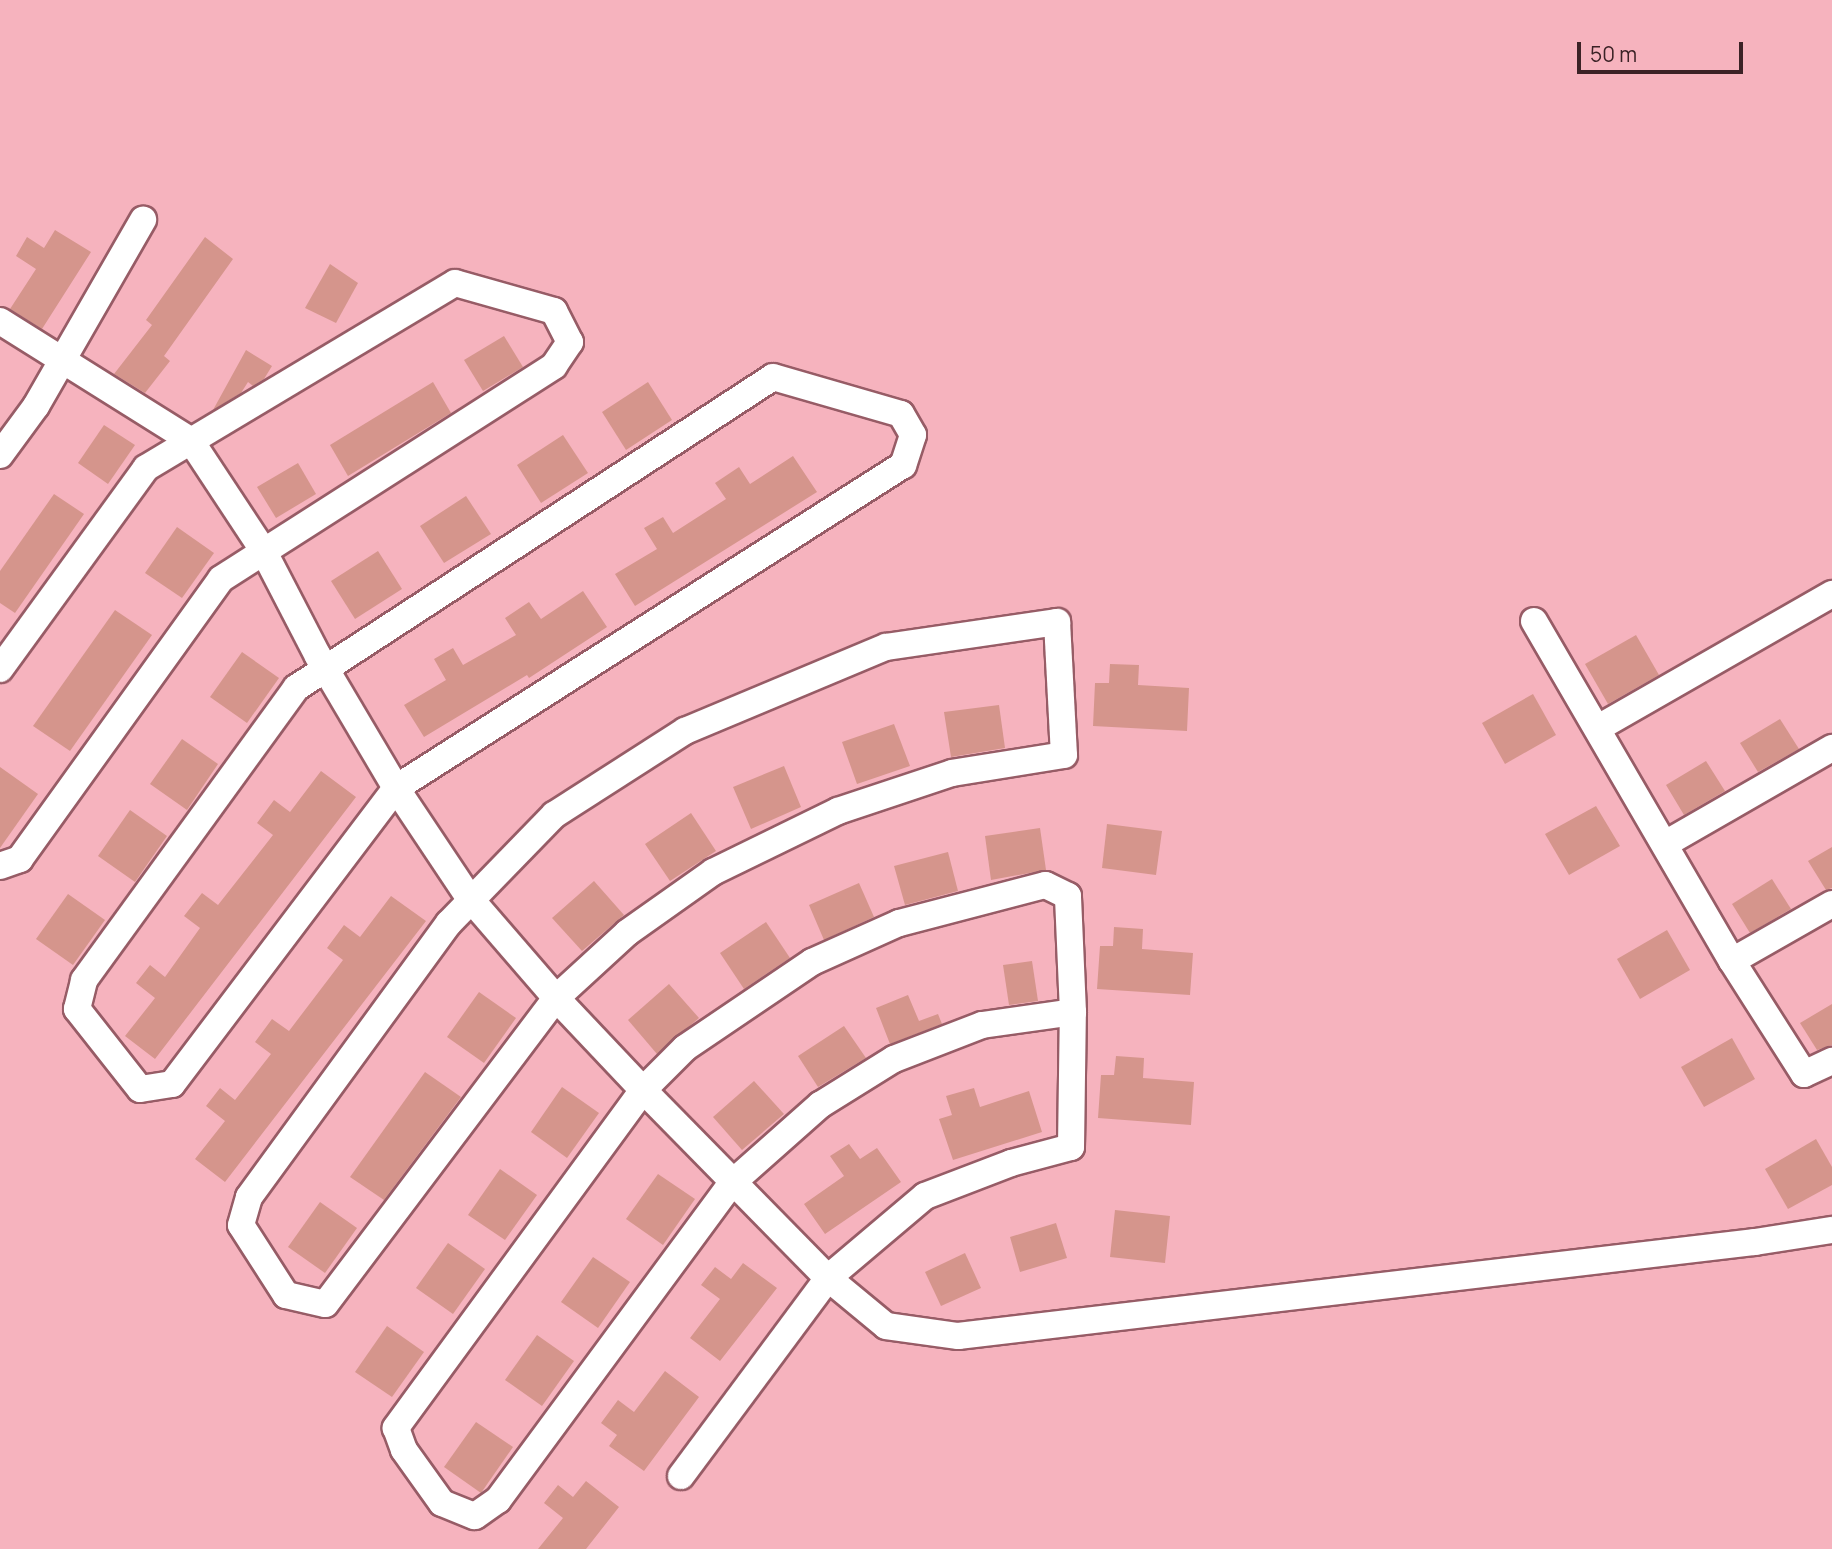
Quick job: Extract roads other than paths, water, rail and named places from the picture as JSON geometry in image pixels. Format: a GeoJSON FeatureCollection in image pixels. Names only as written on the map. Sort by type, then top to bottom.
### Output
{"type":"FeatureCollection","features":[{"type":"Feature","properties":{"kind":"street"},"geometry":{"type":"LineString","coordinates":[[0,456],[36,406],[62,357],[144,220]]}},
{"type":"Feature","properties":{"kind":"street"},"geometry":{"type":"LineString","coordinates":[[0,669],[146,468],[455,283],[554,311],[570,342],[555,366],[221,579],[20,859],[0,866]]}},
{"type":"Feature","properties":{"kind":"street"},"geometry":{"type":"LineString","coordinates":[[0,321],[62,357],[191,441],[263,550],[326,669],[396,788],[471,900],[556,998],[732,1182],[828,1278],[886,1326],[958,1336],[1741,1244],[1832,1230]]}},
{"type":"Feature","properties":{"kind":"street"},"geometry":{"type":"LineString","coordinates":[[773,377],[901,414],[913,435],[903,465],[396,788],[172,1084],[140,1089],[77,1009],[84,980],[296,688],[773,377]]}},
{"type":"Feature","properties":{"kind":"street"},"geometry":{"type":"LineString","coordinates":[[1598,728],[1832,594]]}},
{"type":"Feature","properties":{"kind":"street"},"geometry":{"type":"LineString","coordinates":[[1057,621],[1064,755],[952,773],[838,811],[713,872],[627,933],[556,998],[325,1304],[286,1294],[241,1224],[249,1197],[449,923],[554,815],[685,731],[886,647],[1057,621]]}},
{"type":"Feature","properties":{"kind":"street"},"geometry":{"type":"LineString","coordinates":[[1534,621],[1732,961],[1804,1074],[1832,1061]]}},
{"type":"Feature","properties":{"kind":"street"},"geometry":{"type":"LineString","coordinates":[[1665,844],[1832,748]]}},
{"type":"Feature","properties":{"kind":"street"},"geometry":{"type":"LineString","coordinates":[[681,1476],[828,1278],[925,1196],[1011,1163],[1071,1147],[1073,1012],[1068,896],[1045,884],[899,923],[812,962],[685,1048],[643,1090],[396,1428],[404,1450],[442,1503],[475,1516],[498,1500],[732,1182],[820,1105],[894,1059],[982,1025],[1073,1012]]}},
{"type":"Feature","properties":{"kind":"street"},"geometry":{"type":"LineString","coordinates":[[1732,961],[1832,904]]}}]}
